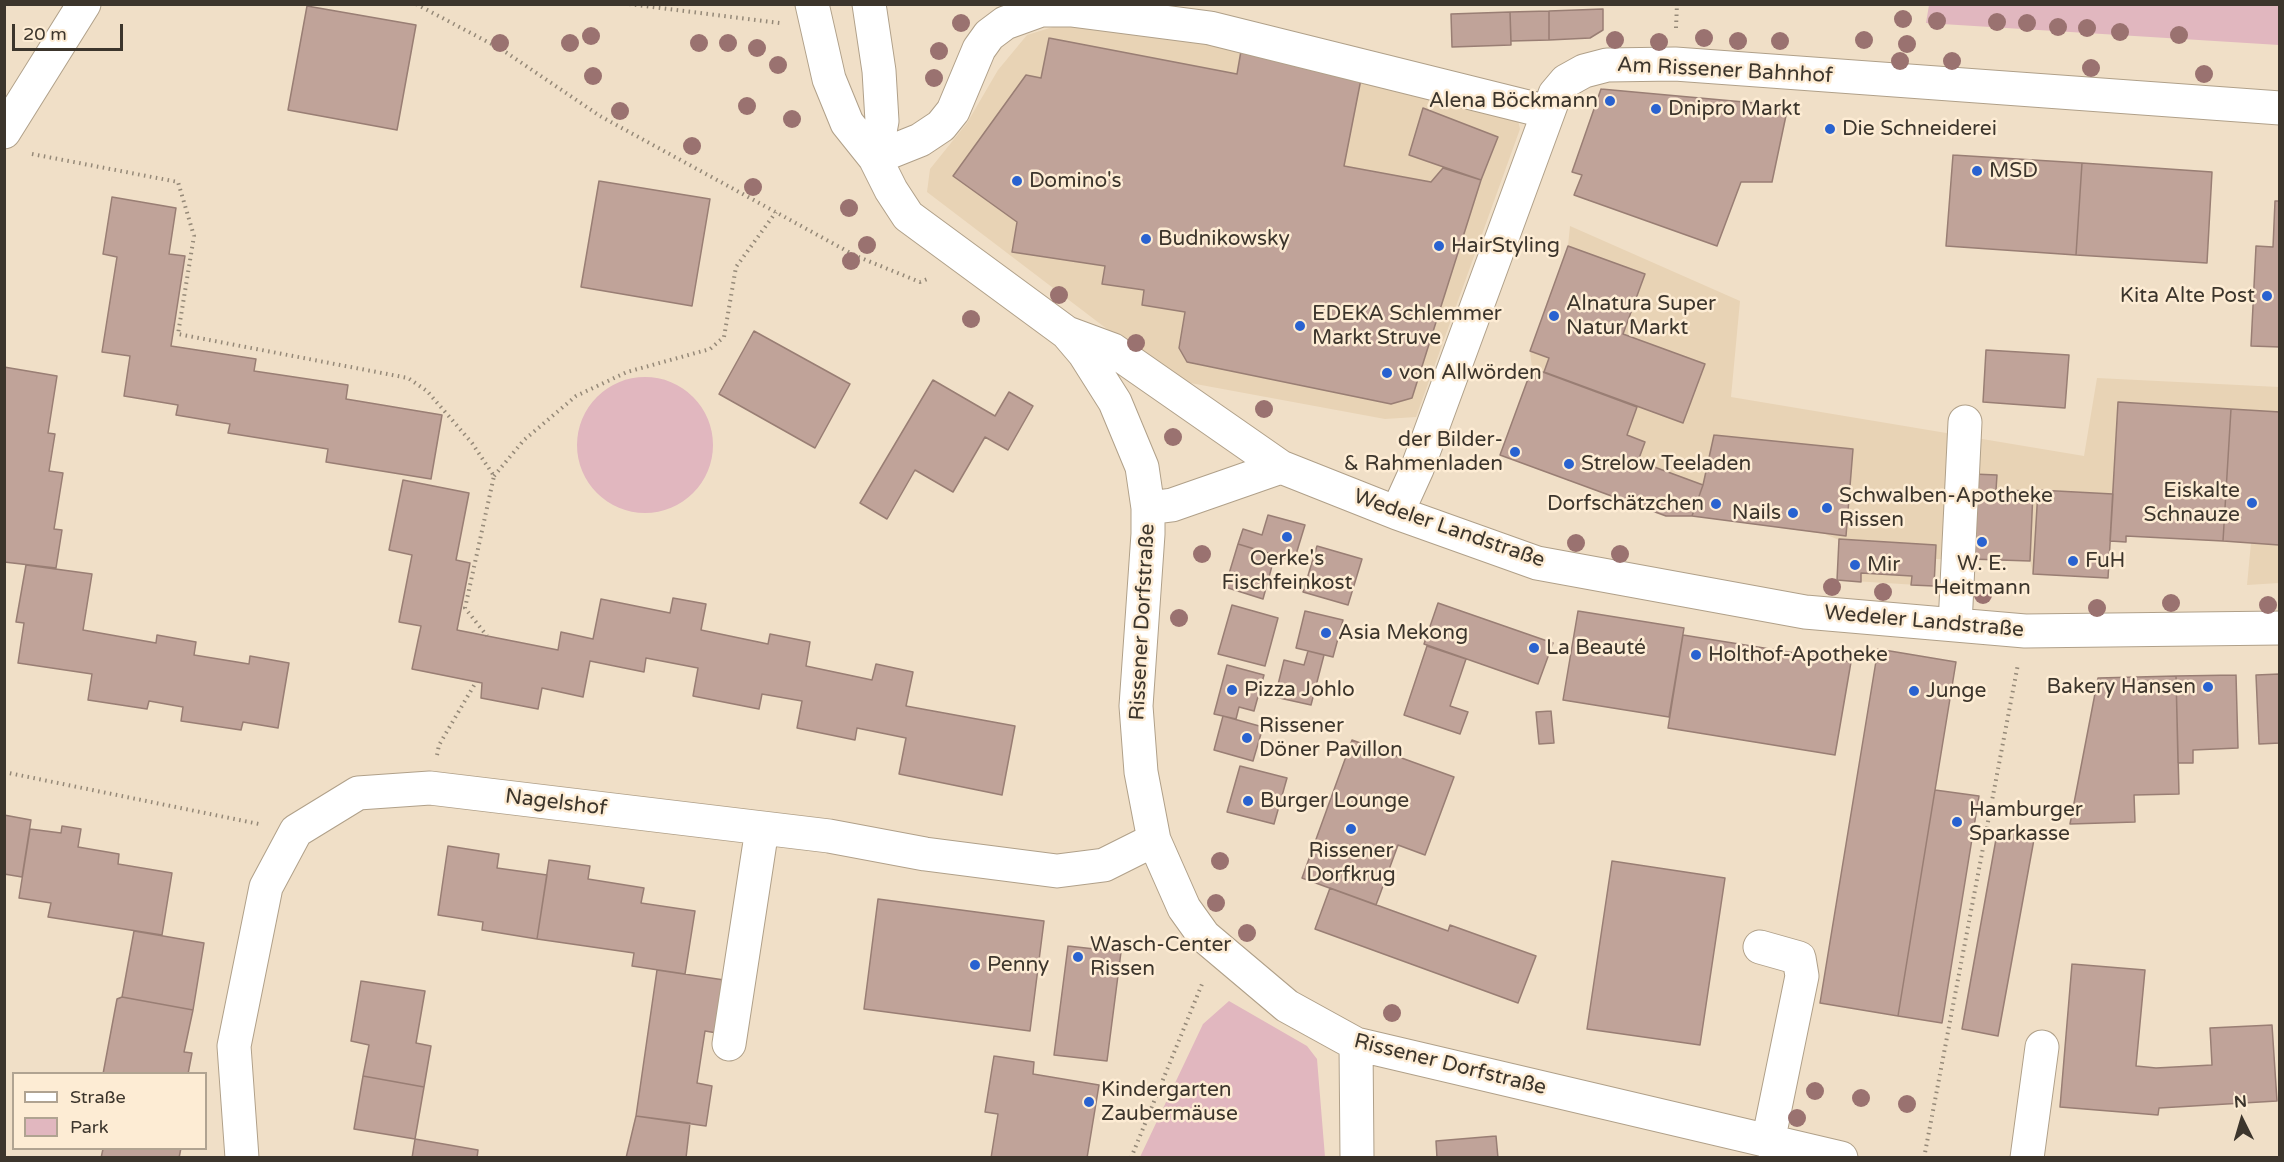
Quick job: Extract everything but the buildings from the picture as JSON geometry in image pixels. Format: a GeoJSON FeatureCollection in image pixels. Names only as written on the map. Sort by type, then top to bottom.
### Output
{"type":"FeatureCollection","features":[{"type":"Feature","properties":{"kind":"street"},"geometry":{"type":"LineString","coordinates":[[16,142],[84,4]]}},
{"type":"Feature","properties":{"kind":"street","name":"Wedeler Landstraße"},"geometry":{"type":"LineString","coordinates":[[812,4],[829,79],[847,123],[875,158],[891,190],[908,216],[1067,333],[1113,350],[1281,467],[1397,513],[1537,563],[1805,612],[2025,631],[2280,628]]}},
{"type":"Feature","properties":{"kind":"street"},"geometry":{"type":"LineString","coordinates":[[869,4],[879,71],[882,121],[875,158]]}},
{"type":"Feature","properties":{"kind":"street"},"geometry":{"type":"LineString","coordinates":[[875,158],[920,141],[942,126],[954,111],[979,49],[990,35],[1005,23],[1041,10],[1071,10],[1210,28],[1548,112]]}},
{"type":"Feature","properties":{"kind":"street","name":"Am Rissener Bahnhof"},"geometry":{"type":"LineString","coordinates":[[1397,513],[1416,469],[1555,94],[1566,81],[1584,71],[1607,65],[1675,64],[2280,108]]}},
{"type":"Feature","properties":{"kind":"street","name":"Rissener Dorfstraße"},"geometry":{"type":"LineString","coordinates":[[1067,333],[1084,353],[1114,402],[1129,431],[1142,467],[1148,508],[1145,594],[1136,706],[1141,772],[1154,840],[1184,908],[1203,936],[1287,1006],[1356,1044],[1840,1158]]}},
{"type":"Feature","properties":{"kind":"street"},"geometry":{"type":"LineString","coordinates":[[1955,625],[1965,422]]}},
{"type":"Feature","properties":{"kind":"street","name":"Rissener Dorfstraße"},"geometry":{"type":"LineString","coordinates":[[1148,508],[1172,504],[1281,467]]}},
{"type":"Feature","properties":{"kind":"street","name":"Nagelshof"},"geometry":{"type":"LineString","coordinates":[[296,831],[358,793],[430,788],[762,829],[1057,871],[1104,865],[1154,840]]}},
{"type":"Feature","properties":{"kind":"street"},"geometry":{"type":"LineString","coordinates":[[729,1044],[762,829]]}},
{"type":"Feature","properties":{"kind":"street"},"geometry":{"type":"LineString","coordinates":[[242,1158],[234,1046],[266,887],[296,831]]}},
{"type":"Feature","properties":{"kind":"street"},"geometry":{"type":"LineString","coordinates":[[1760,947],[1799,958],[1802,976],[1768,1142]]}},
{"type":"Feature","properties":{"kind":"street"},"geometry":{"type":"LineString","coordinates":[[1356,1044],[1357,1158]]}},
{"type":"Feature","properties":{"kind":"street"},"geometry":{"type":"LineString","coordinates":[[2027,1158],[2042,1047]]}},
{"type":"Feature","properties":{"kind":"path"},"geometry":{"type":"LineString","coordinates":[[416,4],[501,50],[600,116],[856,256],[920,282],[971,263]]}},
{"type":"Feature","properties":{"kind":"path"},"geometry":{"type":"LineString","coordinates":[[629,4],[780,23]]}},
{"type":"Feature","properties":{"kind":"path"},"geometry":{"type":"LineString","coordinates":[[16,142],[178,182],[194,236],[177,334],[408,378],[427,391],[472,443],[494,476]]}},
{"type":"Feature","properties":{"kind":"path"},"geometry":{"type":"LineString","coordinates":[[487,636],[465,608],[494,476],[524,440],[576,396],[627,372],[710,349],[724,337],[736,267],[776,212]]}},
{"type":"Feature","properties":{"kind":"path"},"geometry":{"type":"LineString","coordinates":[[1924,1158],[2025,631]]}},
{"type":"Feature","properties":{"kind":"path"},"geometry":{"type":"LineString","coordinates":[[430,788],[439,746],[476,682]]}},
{"type":"Feature","properties":{"kind":"path"},"geometry":{"type":"LineString","coordinates":[[4,772],[296,831]]}},
{"type":"Feature","properties":{"kind":"path"},"geometry":{"type":"LineString","coordinates":[[1131,1158],[1202,984],[1197,976]]}},
{"type":"Feature","properties":{"kind":"shaded area"},"geometry":{"type":"Polygon","coordinates":[[[1069,22],[1226,42],[1517,116],[1520,129],[1416,417],[1385,419],[1174,380],[927,192],[930,169],[967,123],[998,70],[1027,35],[1069,22]]]}},
{"type":"Feature","properties":{"kind":"shaded area"},"geometry":{"type":"Polygon","coordinates":[[[1570,226],[1740,301],[1731,397],[2084,456],[2097,378],[2279,387],[2279,583],[2247,585],[2251,543],[2126,536],[2126,542],[2110,542],[2108,578],[2033,574],[2030,561],[1936,559],[1934,586],[1837,580],[1839,540],[1825,534],[1692,516],[1666,516],[1500,455],[1532,368],[1530,351],[1568,246],[1570,226]]]}},
{"type":"Feature","properties":{"kind":"green space"},"geometry":{"type":"Polygon","coordinates":[[[1929,5],[2279,5],[2279,45],[1926,23],[1929,5]]]}},
{"type":"Feature","properties":{"kind":"green space"},"geometry":{"type":"Polygon","coordinates":[[[645,377],[671,382],[683,388],[693,397],[702,407],[708,419],[713,445],[708,471],[702,483],[693,493],[683,502],[671,508],[645,513],[619,508],[607,502],[597,493],[588,483],[582,471],[577,445],[582,419],[588,407],[597,397],[607,388],[619,382],[645,377]]]}},
{"type":"Feature","properties":{"kind":"green space"},"geometry":{"type":"Polygon","coordinates":[[[1229,1001],[1307,1046],[1317,1059],[1325,1157],[1140,1157],[1203,1024],[1229,1001]]]}},
{"type":"Feature","properties":{"kind":"place","name":"Alena Böckmann"},"geometry":{"type":"Point","coordinates":[1610,101]}},
{"type":"Feature","properties":{"kind":"place","name":"Dnipro Markt"},"geometry":{"type":"Point","coordinates":[1656,109]}},
{"type":"Feature","properties":{"kind":"place","name":"Die Schneiderei"},"geometry":{"type":"Point","coordinates":[1830,129]}},
{"type":"Feature","properties":{"kind":"place","name":"MSD"},"geometry":{"type":"Point","coordinates":[1977,171]}},
{"type":"Feature","properties":{"kind":"place","name":"Domino's"},"geometry":{"type":"Point","coordinates":[1017,181]}},
{"type":"Feature","properties":{"kind":"place","name":"Budnikowsky"},"geometry":{"type":"Point","coordinates":[1146,239]}},
{"type":"Feature","properties":{"kind":"place","name":"HairStyling"},"geometry":{"type":"Point","coordinates":[1439,246]}},
{"type":"Feature","properties":{"kind":"place","name":"Kita Alte Post"},"geometry":{"type":"Point","coordinates":[2267,296]}},
{"type":"Feature","properties":{"kind":"place","name":"Alnatura Super Natur Markt"},"geometry":{"type":"Point","coordinates":[1554,316]}},
{"type":"Feature","properties":{"kind":"place","name":"EDEKA Schlemmer Markt Struve"},"geometry":{"type":"Point","coordinates":[1300,326]}},
{"type":"Feature","properties":{"kind":"place","name":"von Allwörden"},"geometry":{"type":"Point","coordinates":[1387,373]}},
{"type":"Feature","properties":{"kind":"place","name":"der Bilder- & Rahmenladen"},"geometry":{"type":"Point","coordinates":[1515,452]}},
{"type":"Feature","properties":{"kind":"place","name":"Strelow Teeladen"},"geometry":{"type":"Point","coordinates":[1569,464]}},
{"type":"Feature","properties":{"kind":"place","name":"Eiskalte Schnauze"},"geometry":{"type":"Point","coordinates":[2252,503]}},
{"type":"Feature","properties":{"kind":"place","name":"Dorfschätzchen"},"geometry":{"type":"Point","coordinates":[1716,504]}},
{"type":"Feature","properties":{"kind":"place","name":"Schwalben-Apotheke Rissen"},"geometry":{"type":"Point","coordinates":[1827,508]}},
{"type":"Feature","properties":{"kind":"place","name":"Nails"},"geometry":{"type":"Point","coordinates":[1793,513]}},
{"type":"Feature","properties":{"kind":"place","name":"Oerke's Fischfeinkost"},"geometry":{"type":"Point","coordinates":[1287,537]}},
{"type":"Feature","properties":{"kind":"place","name":"W. E. Heitmann"},"geometry":{"type":"Point","coordinates":[1982,542]}},
{"type":"Feature","properties":{"kind":"place","name":"FuH"},"geometry":{"type":"Point","coordinates":[2073,561]}},
{"type":"Feature","properties":{"kind":"place","name":"Mir"},"geometry":{"type":"Point","coordinates":[1855,565]}},
{"type":"Feature","properties":{"kind":"place","name":"Asia Mekong"},"geometry":{"type":"Point","coordinates":[1326,633]}},
{"type":"Feature","properties":{"kind":"place","name":"La Beauté"},"geometry":{"type":"Point","coordinates":[1534,648]}},
{"type":"Feature","properties":{"kind":"place","name":"Holthof-Apotheke"},"geometry":{"type":"Point","coordinates":[1696,655]}},
{"type":"Feature","properties":{"kind":"place","name":"Bakery Hansen"},"geometry":{"type":"Point","coordinates":[2208,687]}},
{"type":"Feature","properties":{"kind":"place","name":"Pizza Johlo"},"geometry":{"type":"Point","coordinates":[1232,690]}},
{"type":"Feature","properties":{"kind":"place","name":"Junge"},"geometry":{"type":"Point","coordinates":[1914,691]}},
{"type":"Feature","properties":{"kind":"place","name":"Rissener Döner Pavillon"},"geometry":{"type":"Point","coordinates":[1247,738]}},
{"type":"Feature","properties":{"kind":"place","name":"Burger Lounge"},"geometry":{"type":"Point","coordinates":[1248,801]}},
{"type":"Feature","properties":{"kind":"place","name":"Hamburger Sparkasse"},"geometry":{"type":"Point","coordinates":[1957,822]}},
{"type":"Feature","properties":{"kind":"place","name":"Rissener Dorfkrug"},"geometry":{"type":"Point","coordinates":[1351,829]}},
{"type":"Feature","properties":{"kind":"place","name":"Wasch-Center Rissen"},"geometry":{"type":"Point","coordinates":[1078,957]}},
{"type":"Feature","properties":{"kind":"place","name":"Penny"},"geometry":{"type":"Point","coordinates":[975,965]}},
{"type":"Feature","properties":{"kind":"place","name":"Kindergarten Zaubermäuse"},"geometry":{"type":"Point","coordinates":[1089,1102]}}]}
